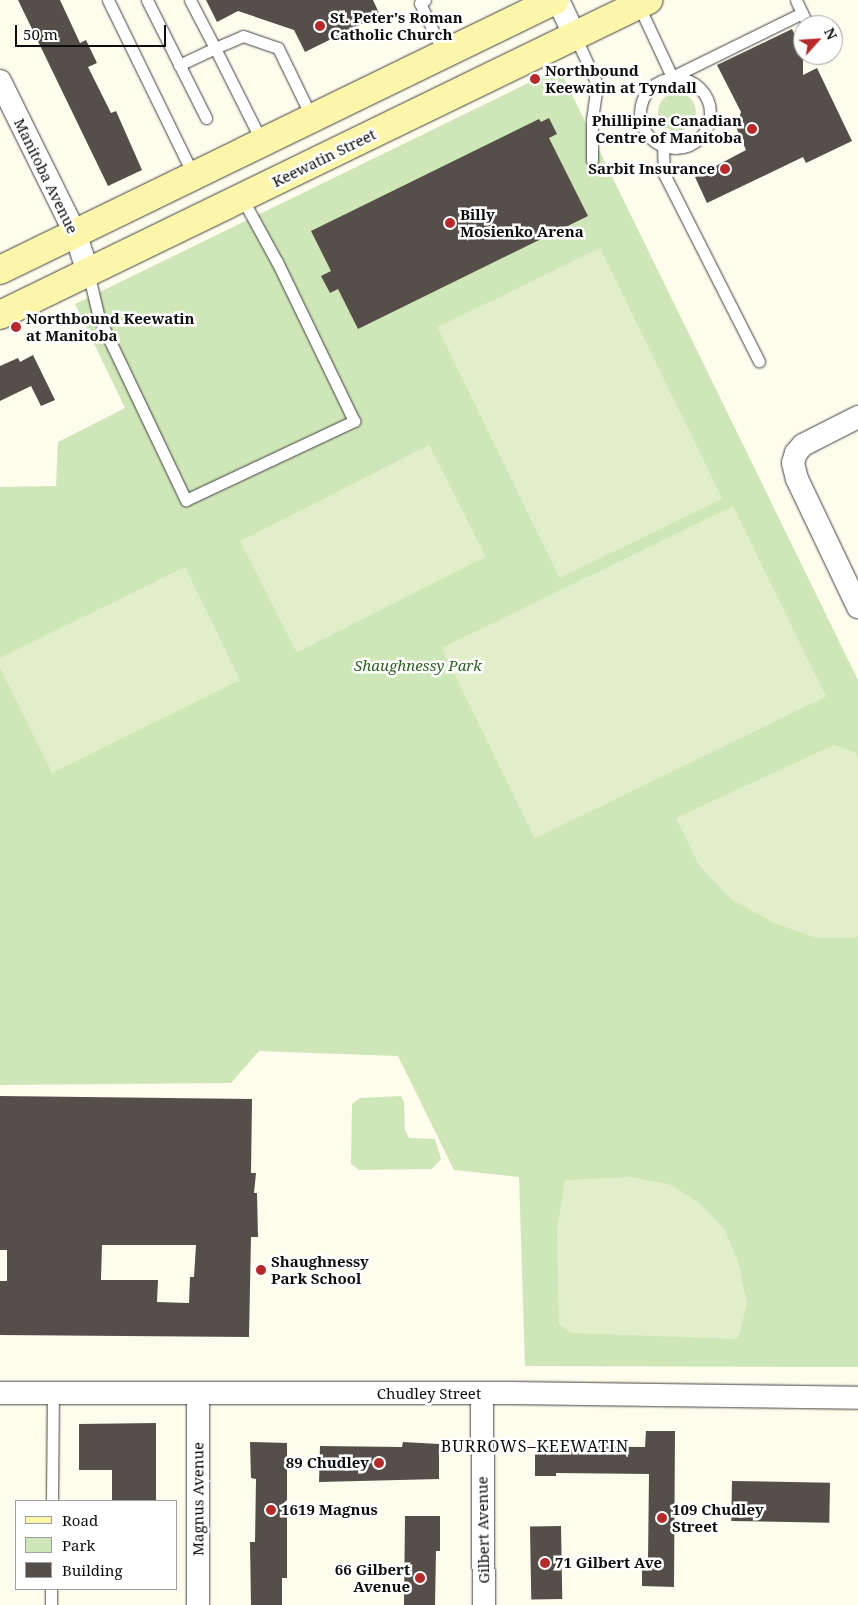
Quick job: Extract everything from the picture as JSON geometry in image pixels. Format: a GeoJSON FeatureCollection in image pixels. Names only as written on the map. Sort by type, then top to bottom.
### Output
{"type":"FeatureCollection","features":[{"type":"Feature","properties":{"kind":"main road"},"geometry":{"type":"LineString","coordinates":[[0,270],[556,0]]}},
{"type":"Feature","properties":{"kind":"main road","name":"Keewatin Street"},"geometry":{"type":"LineString","coordinates":[[0,315],[643,2]]}},
{"type":"Feature","properties":{"kind":"street"},"geometry":{"type":"LineString","coordinates":[[556,0],[575,36]]}},
{"type":"Feature","properties":{"kind":"street","name":"Manitoba Avenue"},"geometry":{"type":"LineString","coordinates":[[0,81],[7,112],[75,234],[88,272]]}},
{"type":"Feature","properties":{"kind":"street"},"geometry":{"type":"LineString","coordinates":[[858,417],[803,445],[794,458],[794,469],[797,479],[858,607]]}},
{"type":"Feature","properties":{"kind":"street","name":"Chudley Street"},"geometry":{"type":"LineString","coordinates":[[0,1393],[858,1398]]}},
{"type":"Feature","properties":{"kind":"street","name":"Magnus Avenue"},"geometry":{"type":"LineString","coordinates":[[198,1393],[198,1605]]}},
{"type":"Feature","properties":{"kind":"street","name":"Gilbert Avenue"},"geometry":{"type":"LineString","coordinates":[[482,1395],[484,1605]]}},
{"type":"Feature","properties":{"kind":"lane"},"geometry":{"type":"LineString","coordinates":[[108,0],[194,176]]}},
{"type":"Feature","properties":{"kind":"lane"},"geometry":{"type":"LineString","coordinates":[[147,0],[206,118]]}},
{"type":"Feature","properties":{"kind":"lane"},"geometry":{"type":"LineString","coordinates":[[190,0],[262,142]]}},
{"type":"Feature","properties":{"kind":"lane"},"geometry":{"type":"LineString","coordinates":[[672,77],[688,80],[702,90],[708,100],[709,123],[704,133],[686,147],[663,146],[652,140],[644,131],[640,120],[639,108],[643,97],[650,87],[660,80],[672,77],[802,14],[796,0]]}},
{"type":"Feature","properties":{"kind":"lane"},"geometry":{"type":"LineString","coordinates":[[421,1],[444,54]]}},
{"type":"Feature","properties":{"kind":"lane"},"geometry":{"type":"LineString","coordinates":[[643,2],[672,77]]}},
{"type":"Feature","properties":{"kind":"lane"},"geometry":{"type":"LineString","coordinates":[[180,65],[244,36],[278,48],[312,118]]}},
{"type":"Feature","properties":{"kind":"lane"},"geometry":{"type":"LineString","coordinates":[[575,36],[597,84],[592,119],[592,160]]}},
{"type":"Feature","properties":{"kind":"lane"},"geometry":{"type":"LineString","coordinates":[[663,146],[664,174],[759,361]]}},
{"type":"Feature","properties":{"kind":"lane"},"geometry":{"type":"LineString","coordinates":[[88,272],[99,318],[186,500],[354,421],[276,262],[242,198]]}},
{"type":"Feature","properties":{"kind":"lane"},"geometry":{"type":"LineString","coordinates":[[52,1500],[53,1393]]}},
{"type":"Feature","properties":{"kind":"lane"},"geometry":{"type":"LineString","coordinates":[[51,1590],[51,1605]]}},
{"type":"Feature","properties":{"kind":"green space","name":"Shaughnessy Park"},"geometry":{"type":"Polygon","coordinates":[[[559,68],[858,680],[858,1367],[525,1366],[519,1177],[454,1170],[398,1056],[259,1051],[231,1083],[0,1085],[0,487],[56,486],[58,442],[125,408],[75,304],[559,68]]]}},
{"type":"Feature","properties":{"kind":"green space"},"geometry":{"type":"Polygon","coordinates":[[[677,93],[691,98],[696,112],[691,126],[677,131],[663,126],[658,112],[663,98],[677,93]]]}},
{"type":"Feature","properties":{"kind":"green space"},"geometry":{"type":"Polygon","coordinates":[[[600,248],[722,499],[560,578],[437,327],[600,248]]]}},
{"type":"Feature","properties":{"kind":"green space"},"geometry":{"type":"Polygon","coordinates":[[[429,445],[486,556],[297,653],[240,541],[429,445]]]}},
{"type":"Feature","properties":{"kind":"green space"},"geometry":{"type":"Polygon","coordinates":[[[733,506],[826,697],[535,839],[442,648],[733,506]]]}},
{"type":"Feature","properties":{"kind":"green space"},"geometry":{"type":"Polygon","coordinates":[[[185,567],[240,680],[52,773],[0,668],[0,658],[185,567]]]}},
{"type":"Feature","properties":{"kind":"green space"},"geometry":{"type":"Polygon","coordinates":[[[834,745],[856,753],[858,757],[858,936],[853,938],[817,938],[774,923],[731,899],[699,865],[676,818],[834,745]]]}},
{"type":"Feature","properties":{"kind":"green space"},"geometry":{"type":"Polygon","coordinates":[[[401,1096],[404,1102],[405,1130],[409,1138],[435,1139],[441,1159],[432,1169],[359,1170],[351,1164],[352,1104],[360,1098],[401,1096]]]}},
{"type":"Feature","properties":{"kind":"green space"},"geometry":{"type":"Polygon","coordinates":[[[629,1177],[669,1184],[698,1202],[724,1229],[738,1261],[747,1303],[738,1339],[571,1333],[559,1324],[557,1231],[565,1180],[629,1177]]]}},
{"type":"Feature","properties":{"kind":"building"},"geometry":{"type":"Polygon","coordinates":[[[18,0],[60,0],[80,43],[86,40],[97,63],[88,67],[111,113],[116,111],[142,170],[108,186],[18,0]]]}},
{"type":"Feature","properties":{"kind":"building","name":"St. Peter's Roman Catholic Church"},"geometry":{"type":"Polygon","coordinates":[[[206,0],[373,0],[380,15],[305,52],[294,30],[238,11],[217,22],[206,0]]]}},
{"type":"Feature","properties":{"kind":"building"},"geometry":{"type":"Polygon","coordinates":[[[792,29],[793,65],[803,65],[803,75],[817,68],[852,141],[806,163],[803,157],[707,203],[695,177],[746,150],[736,127],[741,112],[717,65],[792,29]]]}},
{"type":"Feature","properties":{"kind":"building","name":"Billy Mosienko Arena"},"geometry":{"type":"Polygon","coordinates":[[[549,118],[557,134],[549,138],[588,216],[358,329],[338,289],[330,293],[321,276],[331,271],[311,231],[539,119],[541,122],[549,118]]]}},
{"type":"Feature","properties":{"kind":"building"},"geometry":{"type":"Polygon","coordinates":[[[33,355],[55,400],[41,406],[31,386],[0,401],[0,366],[18,358],[20,362],[33,355]]]}},
{"type":"Feature","properties":{"kind":"building"},"geometry":{"type":"Polygon","coordinates":[[[0,1096],[252,1099],[251,1173],[256,1173],[254,1193],[257,1193],[258,1237],[251,1237],[249,1337],[0,1335],[0,1281],[7,1281],[7,1250],[0,1250],[0,1096]],[[102,1245],[101,1280],[158,1280],[157,1302],[189,1303],[190,1277],[194,1277],[196,1245],[102,1245]]]}},
{"type":"Feature","properties":{"kind":"building"},"geometry":{"type":"Polygon","coordinates":[[[156,1423],[156,1500],[112,1500],[112,1470],[79,1470],[79,1424],[156,1423]]]}},
{"type":"Feature","properties":{"kind":"building","name":"109 Chudley Street"},"geometry":{"type":"Polygon","coordinates":[[[646,1431],[675,1431],[674,1587],[642,1586],[642,1560],[648,1560],[649,1474],[556,1473],[556,1476],[535,1476],[535,1446],[645,1447],[646,1431]]]}},
{"type":"Feature","properties":{"kind":"building","name":"1619 Magnus"},"geometry":{"type":"Polygon","coordinates":[[[250,1442],[287,1443],[287,1578],[282,1578],[282,1605],[251,1605],[250,1542],[255,1542],[256,1479],[251,1478],[250,1442]]]}},
{"type":"Feature","properties":{"kind":"building","name":"89 Chudley"},"geometry":{"type":"Polygon","coordinates":[[[403,1442],[439,1444],[439,1479],[319,1482],[320,1446],[402,1447],[403,1442]]]}},
{"type":"Feature","properties":{"kind":"building"},"geometry":{"type":"Polygon","coordinates":[[[732,1481],[830,1483],[829,1523],[731,1521],[732,1481]]]}},
{"type":"Feature","properties":{"kind":"building","name":"66 Gilbert Avenue"},"geometry":{"type":"Polygon","coordinates":[[[405,1516],[440,1516],[440,1551],[436,1551],[435,1605],[404,1605],[405,1516]]]}},
{"type":"Feature","properties":{"kind":"building","name":"71 Gilbert Ave"},"geometry":{"type":"Polygon","coordinates":[[[561,1526],[562,1599],[531,1600],[530,1527],[561,1526]]]}},
{"type":"Feature","properties":{"kind":"place","name":"St. Peter's Roman Catholic Church"},"geometry":{"type":"Point","coordinates":[320,26]}},
{"type":"Feature","properties":{"kind":"place","name":"Northbound Keewatin at Tyndall"},"geometry":{"type":"Point","coordinates":[535,79]}},
{"type":"Feature","properties":{"kind":"place","name":"Phillipine Canadian Centre of Manitoba"},"geometry":{"type":"Point","coordinates":[752,129]}},
{"type":"Feature","properties":{"kind":"place","name":"Sarbit Insurance"},"geometry":{"type":"Point","coordinates":[725,169]}},
{"type":"Feature","properties":{"kind":"place","name":"Billy Mosienko Arena"},"geometry":{"type":"Point","coordinates":[450,223]}},
{"type":"Feature","properties":{"kind":"place","name":"Northbound Keewatin at Manitoba"},"geometry":{"type":"Point","coordinates":[16,327]}},
{"type":"Feature","properties":{"kind":"place","name":"Shaughnessy Park School"},"geometry":{"type":"Point","coordinates":[261,1270]}},
{"type":"Feature","properties":{"kind":"place","name":"89 Chudley"},"geometry":{"type":"Point","coordinates":[379,1463]}},
{"type":"Feature","properties":{"kind":"place","name":"1619 Magnus"},"geometry":{"type":"Point","coordinates":[271,1510]}},
{"type":"Feature","properties":{"kind":"place","name":"109 Chudley Street"},"geometry":{"type":"Point","coordinates":[662,1518]}},
{"type":"Feature","properties":{"kind":"place","name":"71 Gilbert Ave"},"geometry":{"type":"Point","coordinates":[545,1563]}},
{"type":"Feature","properties":{"kind":"place","name":"66 Gilbert Avenue"},"geometry":{"type":"Point","coordinates":[420,1578]}},
{"type":"Feature","properties":{"kind":"district","name":"BURROWS–KEEWATIN"},"geometry":{"type":"Point","coordinates":[535,1446]}}]}
